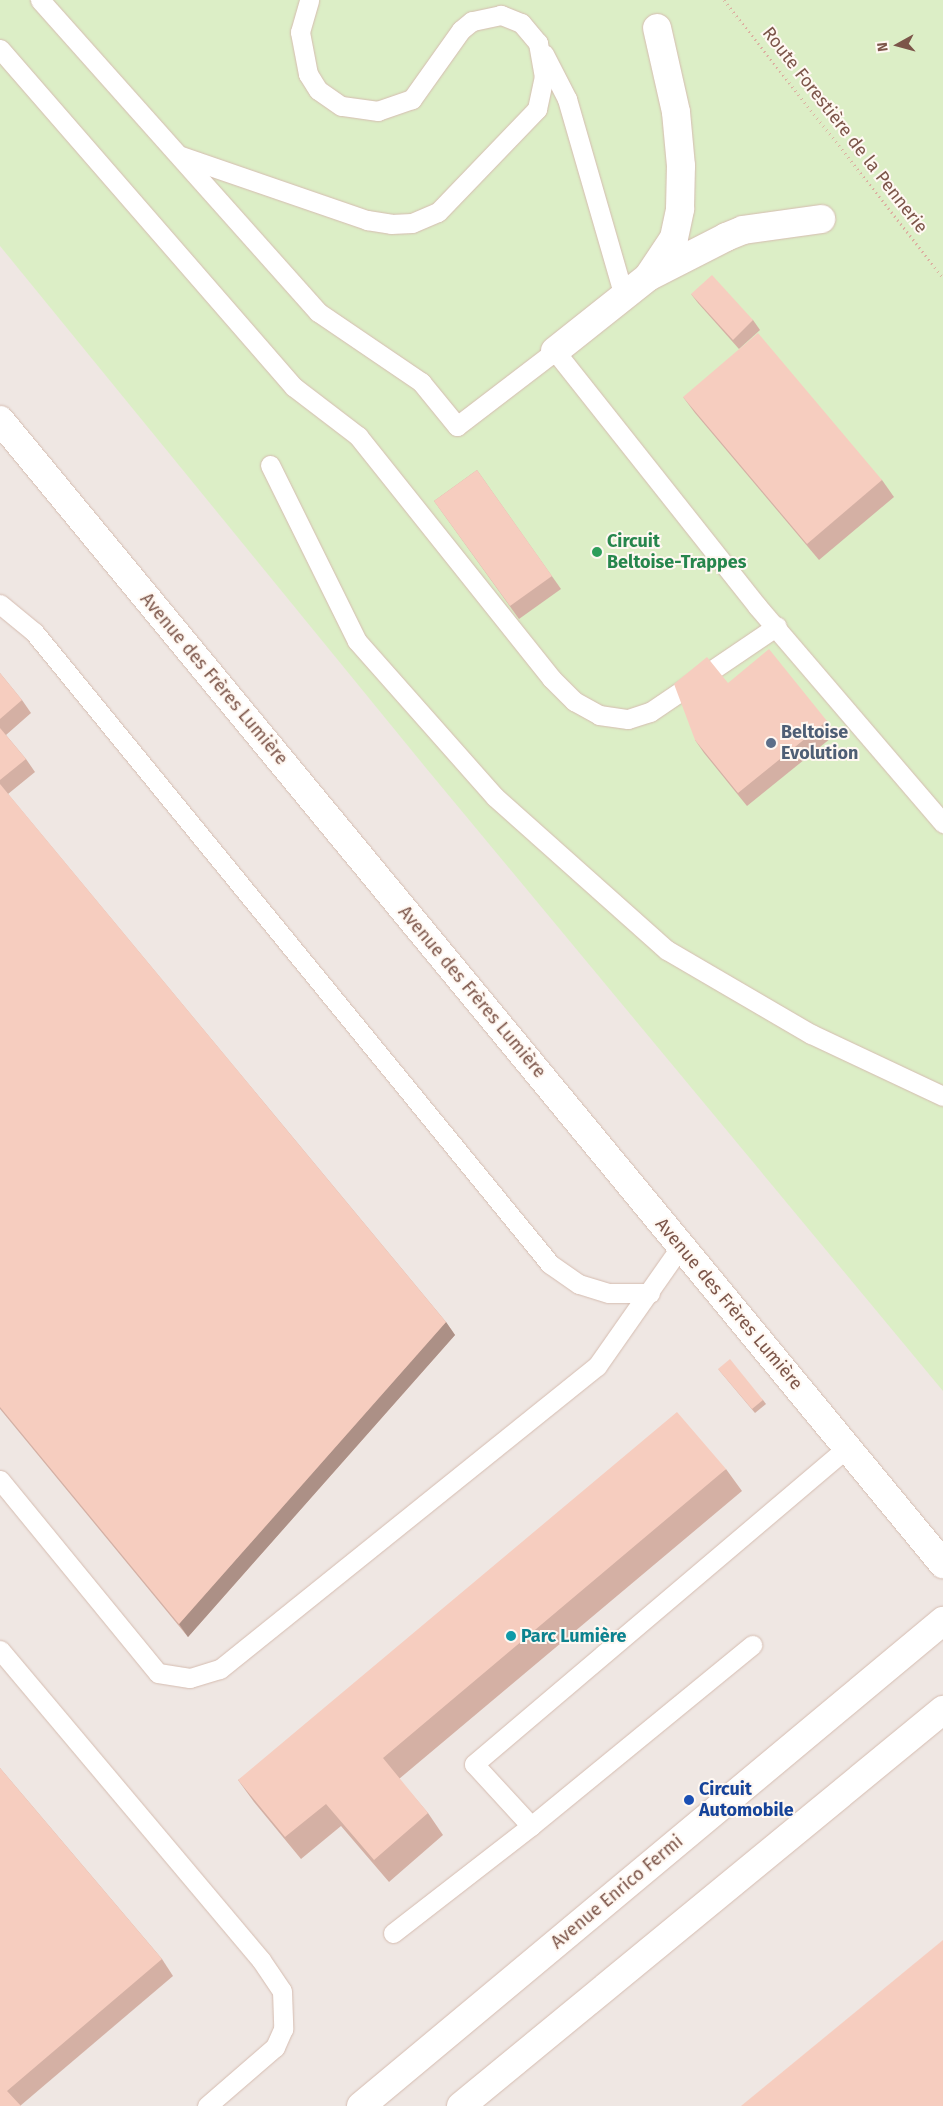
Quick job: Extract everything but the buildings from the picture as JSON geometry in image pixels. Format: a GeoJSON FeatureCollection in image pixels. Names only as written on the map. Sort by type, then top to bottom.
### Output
{"type":"FeatureCollection","features":[{"type":"Feature","properties":{"kind":"street"},"geometry":{"type":"LineString","coordinates":[[648,277],[674,238],[680,209],[681,166],[676,112],[657,28]]}},
{"type":"Feature","properties":{"kind":"street"},"geometry":{"type":"LineString","coordinates":[[555,351],[648,277],[743,230],[821,218]]}},
{"type":"Feature","properties":{"kind":"street","name":"Avenue des Frères Lumière"},"geometry":{"type":"LineString","coordinates":[[0,420],[943,1564]]}},
{"type":"Feature","properties":{"kind":"street","name":"Avenue Enrico Fermi"},"geometry":{"type":"LineString","coordinates":[[371,2098],[943,1621]]}},
{"type":"Feature","properties":{"kind":"street"},"geometry":{"type":"LineString","coordinates":[[462,2106],[943,1710]]}},
{"type":"Feature","properties":{"kind":"lane"},"geometry":{"type":"LineString","coordinates":[[40,0],[318,312],[421,382],[457,426],[555,351],[777,626],[943,823]]}},
{"type":"Feature","properties":{"kind":"lane"},"geometry":{"type":"LineString","coordinates":[[309,0],[300,32],[308,74],[328,100],[353,110],[389,110],[412,99],[461,30],[472,21],[492,16],[513,18],[538,43],[567,99],[624,297]]}},
{"type":"Feature","properties":{"kind":"lane"},"geometry":{"type":"LineString","coordinates":[[180,156],[367,220],[391,224],[422,220],[438,212],[537,109],[544,77],[538,43]]}},
{"type":"Feature","properties":{"kind":"lane"},"geometry":{"type":"LineString","coordinates":[[0,49],[294,387],[358,436],[551,678],[574,701],[599,716],[628,719],[650,712],[777,626]]}},
{"type":"Feature","properties":{"kind":"lane"},"geometry":{"type":"LineString","coordinates":[[270,465],[357,641],[495,797],[667,950],[811,1034],[943,1096]]}},
{"type":"Feature","properties":{"kind":"lane"},"geometry":{"type":"LineString","coordinates":[[0,604],[34,632],[550,1264],[579,1284],[610,1293],[650,1293]]}},
{"type":"Feature","properties":{"kind":"lane"},"geometry":{"type":"LineString","coordinates":[[0,1480],[158,1673],[190,1678],[220,1669],[597,1366],[650,1293],[681,1246]]}},
{"type":"Feature","properties":{"kind":"lane"},"geometry":{"type":"LineString","coordinates":[[531,1826],[474,1764],[848,1447]]}},
{"type":"Feature","properties":{"kind":"lane"},"geometry":{"type":"LineString","coordinates":[[393,1933],[531,1826],[752,1645]]}},
{"type":"Feature","properties":{"kind":"lane"},"geometry":{"type":"LineString","coordinates":[[0,1650],[261,1960],[282,1991],[283,2029],[275,2047],[207,2106]]}},
{"type":"Feature","properties":{"kind":"path","name":"Route Forestière de la Pennerie"},"geometry":{"type":"LineString","coordinates":[[724,0],[943,277]]}},
{"type":"Feature","properties":{"kind":"shaded area"},"geometry":{"type":"Polygon","coordinates":[[[0,0],[943,338],[943,2106],[0,2106],[0,0]]]}},
{"type":"Feature","properties":{"kind":"green space","name":"Circuit Beltoise-Trappes"},"geometry":{"type":"Polygon","coordinates":[[[0,0],[943,0],[943,1391],[426,768],[0,246],[0,0]]]}},
{"type":"Feature","properties":{"kind":"place","name":"Circuit Beltoise-Trappes"},"geometry":{"type":"Point","coordinates":[597,552]}},
{"type":"Feature","properties":{"kind":"place","name":"Beltoise Evolution"},"geometry":{"type":"Point","coordinates":[771,743]}},
{"type":"Feature","properties":{"kind":"place","name":"Parc Lumière"},"geometry":{"type":"Point","coordinates":[511,1636]}},
{"type":"Feature","properties":{"kind":"place","name":"Circuit Automobile"},"geometry":{"type":"Point","coordinates":[689,1800]}}]}
